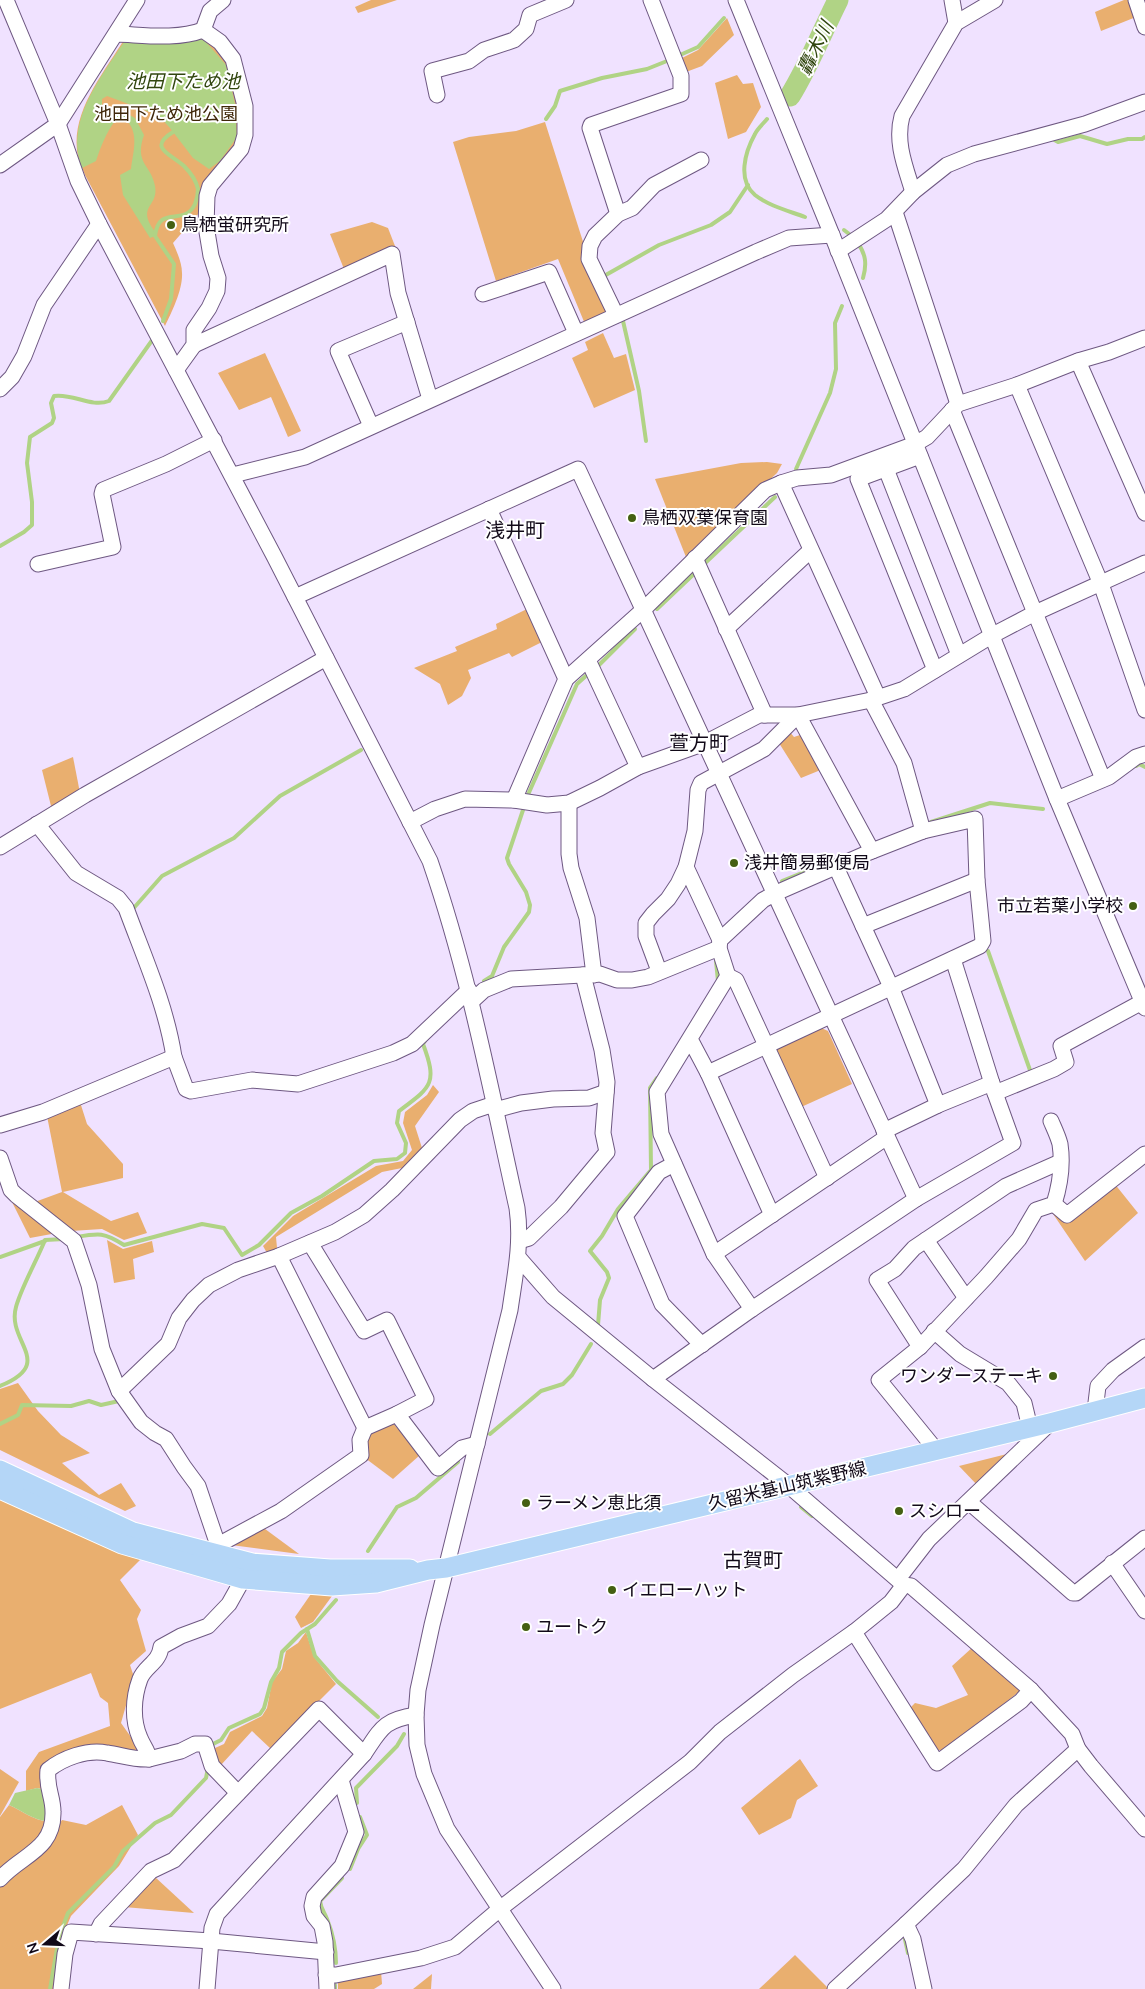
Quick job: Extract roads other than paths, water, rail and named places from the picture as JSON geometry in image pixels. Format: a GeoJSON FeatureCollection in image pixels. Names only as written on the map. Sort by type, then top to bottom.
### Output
{"type":"FeatureCollection","features":[{"type":"Feature","properties":{"kind":"main road","name":"久留米基山筑紫野線"},"geometry":{"type":"LineString","coordinates":[[0,1489],[122,1544],[243,1580],[341,1585],[376,1583],[1030,1428],[1145,1398]]}},
{"type":"Feature","properties":{"kind":"main road","name":"久留米基山筑紫野線"},"geometry":{"type":"LineString","coordinates":[[0,1470],[133,1532],[219,1549],[252,1562],[330,1569],[437,1569]]}},
{"type":"Feature","properties":{"kind":"street"},"geometry":{"type":"LineString","coordinates":[[6,0],[58,124],[78,181],[296,597],[430,861],[446,906],[470,995],[495,1107],[517,1208],[519,1241],[510,1310],[477,1444],[437,1569],[416,1715],[417,1745],[433,1800],[447,1830],[501,1908],[553,1989]]}},
{"type":"Feature","properties":{"kind":"street"},"geometry":{"type":"LineString","coordinates":[[0,165],[58,124],[137,0]]}},
{"type":"Feature","properties":{"kind":"street"},"geometry":{"type":"LineString","coordinates":[[203,30],[210,11],[223,0]]}},
{"type":"Feature","properties":{"kind":"street"},"geometry":{"type":"LineString","coordinates":[[438,95],[432,71],[469,61],[484,50],[514,40],[526,29],[530,15],[566,0]]}},
{"type":"Feature","properties":{"kind":"street"},"geometry":{"type":"LineString","coordinates":[[618,214],[590,128],[591,125],[681,94],[681,76],[652,0]]}},
{"type":"Feature","properties":{"kind":"street"},"geometry":{"type":"LineString","coordinates":[[736,0],[832,235]]}},
{"type":"Feature","properties":{"kind":"street"},"geometry":{"type":"LineString","coordinates":[[952,0],[956,22]]}},
{"type":"Feature","properties":{"kind":"street"},"geometry":{"type":"LineString","coordinates":[[913,192],[900,151],[899,130],[902,116],[956,22],[995,0]]}},
{"type":"Feature","properties":{"kind":"street"},"geometry":{"type":"LineString","coordinates":[[1136,0],[1145,27]]}},
{"type":"Feature","properties":{"kind":"street"},"geometry":{"type":"LineString","coordinates":[[117,34],[173,35],[203,30],[220,42],[233,59],[245,106],[245,135],[240,149],[217,176],[210,186],[207,196],[206,226],[211,256],[218,278],[217,291],[209,308],[194,330],[194,345]]}},
{"type":"Feature","properties":{"kind":"street"},"geometry":{"type":"LineString","coordinates":[[849,245],[896,212],[913,192],[947,165],[974,154],[1085,124],[1145,102]]}},
{"type":"Feature","properties":{"kind":"street"},"geometry":{"type":"LineString","coordinates":[[616,315],[589,259],[590,246],[596,236],[618,214],[632,208],[654,185],[701,160]]}},
{"type":"Feature","properties":{"kind":"street"},"geometry":{"type":"LineString","coordinates":[[896,212],[955,407],[1035,613],[1103,779]]}},
{"type":"Feature","properties":{"kind":"street"},"geometry":{"type":"LineString","coordinates":[[0,389],[12,377],[24,356],[44,305],[99,224]]}},
{"type":"Feature","properties":{"kind":"street"},"geometry":{"type":"LineString","coordinates":[[233,475],[305,457],[789,238],[832,235],[849,245],[917,450],[1057,799],[1144,1005],[1061,1046],[1066,1062],[1054,1069],[938,1105],[886,1134],[827,1178],[714,1254]]}},
{"type":"Feature","properties":{"kind":"street"},"geometry":{"type":"LineString","coordinates":[[176,370],[194,345],[392,254],[398,293],[430,399]]}},
{"type":"Feature","properties":{"kind":"street"},"geometry":{"type":"LineString","coordinates":[[483,294],[549,272],[576,333]]}},
{"type":"Feature","properties":{"kind":"street"},"geometry":{"type":"LineString","coordinates":[[371,426],[338,350],[407,322]]}},
{"type":"Feature","properties":{"kind":"street"},"geometry":{"type":"LineString","coordinates":[[935,670],[858,479],[886,469],[917,450],[955,407],[1078,361],[1145,339]]}},
{"type":"Feature","properties":{"kind":"street"},"geometry":{"type":"LineString","coordinates":[[1078,361],[1145,513]]}},
{"type":"Feature","properties":{"kind":"street"},"geometry":{"type":"LineString","coordinates":[[1017,385],[1101,584],[1145,710]]}},
{"type":"Feature","properties":{"kind":"street"},"geometry":{"type":"LineString","coordinates":[[38,564],[113,547],[102,494],[103,490],[166,464],[214,440]]}},
{"type":"Feature","properties":{"kind":"street"},"geometry":{"type":"LineString","coordinates":[[521,802],[566,679],[643,610],[765,490],[797,478],[831,475],[917,450]]}},
{"type":"Feature","properties":{"kind":"street"},"geometry":{"type":"LineString","coordinates":[[296,597],[578,469],[776,893],[916,1199]]}},
{"type":"Feature","properties":{"kind":"street"},"geometry":{"type":"LineString","coordinates":[[886,469],[959,655]]}},
{"type":"Feature","properties":{"kind":"street"},"geometry":{"type":"LineString","coordinates":[[781,483],[904,763],[923,831]]}},
{"type":"Feature","properties":{"kind":"street"},"geometry":{"type":"LineString","coordinates":[[489,510],[566,679]]}},
{"type":"Feature","properties":{"kind":"street"},"geometry":{"type":"LineString","coordinates":[[726,629],[811,550]]}},
{"type":"Feature","properties":{"kind":"street"},"geometry":{"type":"LineString","coordinates":[[695,558],[765,715]]}},
{"type":"Feature","properties":{"kind":"street"},"geometry":{"type":"LineString","coordinates":[[410,822],[435,808],[465,799],[547,805],[569,803],[638,767],[705,743],[759,715],[798,715],[874,698],[904,689],[991,636],[1035,613],[1145,563]]}},
{"type":"Feature","properties":{"kind":"street"},"geometry":{"type":"LineString","coordinates":[[0,847],[85,795],[326,658]]}},
{"type":"Feature","properties":{"kind":"street"},"geometry":{"type":"LineString","coordinates":[[588,660],[638,767]]}},
{"type":"Feature","properties":{"kind":"street"},"geometry":{"type":"LineString","coordinates":[[659,971],[646,936],[646,923],[668,899],[686,867],[694,831],[698,790],[701,783],[764,749],[798,715]]}},
{"type":"Feature","properties":{"kind":"street"},"geometry":{"type":"LineString","coordinates":[[798,715],[869,846]]}},
{"type":"Feature","properties":{"kind":"street"},"geometry":{"type":"LineString","coordinates":[[1057,799],[1110,776],[1136,757],[1145,754]]}},
{"type":"Feature","properties":{"kind":"street"},"geometry":{"type":"LineString","coordinates":[[519,1241],[530,1238],[561,1207],[607,1152],[604,1132],[608,1082],[588,975],[587,918],[571,868],[569,854],[569,803]]}},
{"type":"Feature","properties":{"kind":"street"},"geometry":{"type":"LineString","coordinates":[[37,824],[76,873],[118,898],[126,908],[163,1010],[169,1029],[174,1057],[186,1089],[191,1091],[252,1080],[298,1084],[393,1053],[412,1044],[470,995],[511,979],[600,974],[617,980],[648,977],[719,944],[763,900],[836,866],[869,846],[975,819],[977,880],[983,941],[980,946],[708,1073]]}},
{"type":"Feature","properties":{"kind":"street"},"geometry":{"type":"LineString","coordinates":[[836,866],[891,987],[938,1105]]}},
{"type":"Feature","properties":{"kind":"street"},"geometry":{"type":"LineString","coordinates":[[686,867],[719,944],[728,976],[657,1092],[660,1134],[714,1254],[752,1309]]}},
{"type":"Feature","properties":{"kind":"street"},"geometry":{"type":"LineString","coordinates":[[863,926],[977,880]]}},
{"type":"Feature","properties":{"kind":"street"},"geometry":{"type":"LineString","coordinates":[[654,1379],[752,1309],[916,1199],[1012,1143],[953,959]]}},
{"type":"Feature","properties":{"kind":"street"},"geometry":{"type":"LineString","coordinates":[[728,976],[736,980],[827,1178]]}},
{"type":"Feature","properties":{"kind":"street"},"geometry":{"type":"LineString","coordinates":[[690,1039],[708,1073],[772,1215]]}},
{"type":"Feature","properties":{"kind":"street"},"geometry":{"type":"LineString","coordinates":[[0,1125],[44,1112],[174,1057]]}},
{"type":"Feature","properties":{"kind":"street"},"geometry":{"type":"LineString","coordinates":[[119,1391],[168,1344],[179,1318],[193,1300],[209,1285],[238,1270],[279,1256],[335,1232],[364,1215],[392,1190],[460,1120],[474,1111],[553,1099],[588,1098],[606,1092]]}},
{"type":"Feature","properties":{"kind":"street"},"geometry":{"type":"LineString","coordinates":[[1051,1121],[1060,1143],[1060,1185],[1054,1204]]}},
{"type":"Feature","properties":{"kind":"street"},"geometry":{"type":"LineString","coordinates":[[1054,1204],[1067,1215],[1145,1154]]}},
{"type":"Feature","properties":{"kind":"street"},"geometry":{"type":"LineString","coordinates":[[0,1158],[11,1190],[16,1196],[70,1238],[89,1285],[102,1349],[119,1391],[141,1422],[166,1439],[198,1486],[219,1549],[281,1511],[361,1455],[360,1440],[364,1428],[279,1256]]}},
{"type":"Feature","properties":{"kind":"street"},"geometry":{"type":"LineString","coordinates":[[920,1347],[876,1280],[895,1269],[914,1248],[1006,1186],[1060,1162]]}},
{"type":"Feature","properties":{"kind":"street"},"geometry":{"type":"LineString","coordinates":[[674,1164],[659,1172],[625,1216],[662,1304],[702,1345]]}},
{"type":"Feature","properties":{"kind":"street"},"geometry":{"type":"LineString","coordinates":[[936,1450],[879,1380],[920,1347],[966,1298],[1019,1240],[1036,1210],[1054,1204]]}},
{"type":"Feature","properties":{"kind":"street"},"geometry":{"type":"LineString","coordinates":[[926,1240],[966,1298]]}},
{"type":"Feature","properties":{"kind":"street"},"geometry":{"type":"LineString","coordinates":[[310,1243],[364,1331],[387,1320],[426,1399],[364,1428]]}},
{"type":"Feature","properties":{"kind":"street"},"geometry":{"type":"LineString","coordinates":[[518,1257],[553,1297],[788,1486],[901,1582],[912,1586],[1031,1690],[1072,1734],[1078,1749],[1144,1825]]}},
{"type":"Feature","properties":{"kind":"street"},"geometry":{"type":"LineString","coordinates":[[934,1331],[960,1354],[1008,1383],[1024,1403],[1030,1428]]}},
{"type":"Feature","properties":{"kind":"street"},"geometry":{"type":"LineString","coordinates":[[1095,1411],[1098,1386],[1113,1370],[1145,1347]]}},
{"type":"Feature","properties":{"kind":"street"},"geometry":{"type":"LineString","coordinates":[[397,1414],[438,1468],[462,1448],[477,1444]]}},
{"type":"Feature","properties":{"kind":"street"},"geometry":{"type":"LineString","coordinates":[[327,1982],[336,1975],[421,1958],[455,1947],[501,1908],[690,1762],[727,1726],[793,1675],[854,1632],[891,1602],[901,1582],[929,1540],[1050,1423]]}},
{"type":"Feature","properties":{"kind":"street"},"geometry":{"type":"LineString","coordinates":[[969,1502],[1073,1593],[1076,1593],[1145,1538]]}},
{"type":"Feature","properties":{"kind":"street"},"geometry":{"type":"LineString","coordinates":[[1112,1563],[1144,1608]]}},
{"type":"Feature","properties":{"kind":"street"},"geometry":{"type":"LineString","coordinates":[[149,1759],[148,1751],[141,1742],[136,1728],[134,1703],[140,1677],[160,1656],[161,1647],[181,1636],[208,1626],[229,1604],[243,1580]]}},
{"type":"Feature","properties":{"kind":"street"},"geometry":{"type":"LineString","coordinates":[[854,1632],[937,1763],[1021,1700],[1031,1690]]}},
{"type":"Feature","properties":{"kind":"street"},"geometry":{"type":"LineString","coordinates":[[96,1934],[101,1924],[151,1871],[174,1860],[319,1709],[364,1754]]}},
{"type":"Feature","properties":{"kind":"street"},"geometry":{"type":"LineString","coordinates":[[207,1989],[212,1928],[217,1914],[341,1780],[364,1754],[388,1722],[400,1717],[416,1715]]}},
{"type":"Feature","properties":{"kind":"street"},"geometry":{"type":"LineString","coordinates":[[0,1879],[46,1840],[53,1827],[54,1809],[47,1782],[48,1770],[60,1761],[94,1752],[105,1752],[136,1760],[149,1759],[165,1756],[201,1743],[205,1744],[210,1760],[238,1793]]}},
{"type":"Feature","properties":{"kind":"street"},"geometry":{"type":"LineString","coordinates":[[835,1989],[964,1869],[1016,1806],[1078,1749]]}},
{"type":"Feature","properties":{"kind":"street"},"geometry":{"type":"LineString","coordinates":[[327,1982],[326,1952],[322,1926],[314,1916],[312,1906],[314,1897],[342,1866],[356,1832],[341,1780]]}},
{"type":"Feature","properties":{"kind":"street"},"geometry":{"type":"LineString","coordinates":[[906,1924],[912,1939],[924,1989]]}},
{"type":"Feature","properties":{"kind":"street"},"geometry":{"type":"LineString","coordinates":[[61,1989],[65,1954],[71,1932],[211,1941],[326,1952]]}},
{"type":"Feature","properties":{"kind":"water","name":"池田下ため池"},"geometry":{"type":"Polygon","coordinates":[[[206,38],[206,42],[226,65],[235,104],[237,137],[220,161],[209,169],[193,158],[158,115],[107,96],[102,99],[102,112],[105,117],[110,117],[114,113],[122,111],[135,118],[144,135],[141,145],[142,158],[155,186],[154,199],[149,207],[148,217],[156,233],[155,236],[150,238],[123,195],[120,175],[131,169],[134,149],[134,136],[130,124],[125,119],[115,121],[104,140],[96,161],[82,168],[78,150],[78,133],[82,116],[88,100],[106,68],[126,39],[206,38]]]}},
{"type":"Feature","properties":{"kind":"water"},"geometry":{"type":"Polygon","coordinates":[[[37,1788],[42,1789],[47,1806],[46,1821],[42,1821],[9,1805],[15,1793],[37,1788]]]}},
{"type":"Feature","properties":{"kind":"waterway","name":"轟木川"},"geometry":{"type":"LineString","coordinates":[[790,96],[838,0]]}},
{"type":"Feature","properties":{"kind":"waterway"},"geometry":{"type":"LineString","coordinates":[[680,55],[698,47],[724,18]]}},
{"type":"Feature","properties":{"kind":"waterway"},"geometry":{"type":"LineString","coordinates":[[546,119],[555,106],[560,91],[602,78],[647,69],[667,61]]}},
{"type":"Feature","properties":{"kind":"waterway"},"geometry":{"type":"LineString","coordinates":[[767,119],[756,132],[748,149],[744,166],[746,182],[749,189],[766,202],[805,217]]}},
{"type":"Feature","properties":{"kind":"waterway"},"geometry":{"type":"LineString","coordinates":[[163,321],[171,299],[174,264],[155,236],[157,226],[161,220],[179,216],[190,211],[195,204],[198,191],[193,176],[184,166],[164,151],[162,147],[162,142],[173,132]]}},
{"type":"Feature","properties":{"kind":"waterway"},"geometry":{"type":"LineString","coordinates":[[1051,138],[1058,142],[1080,136],[1107,144],[1145,137]]}},
{"type":"Feature","properties":{"kind":"waterway"},"geometry":{"type":"LineString","coordinates":[[605,277],[659,245],[711,225],[730,212],[748,185]]}},
{"type":"Feature","properties":{"kind":"waterway"},"geometry":{"type":"LineString","coordinates":[[844,230],[853,237]]}},
{"type":"Feature","properties":{"kind":"waterway"},"geometry":{"type":"LineString","coordinates":[[857,242],[865,259],[863,278]]}},
{"type":"Feature","properties":{"kind":"waterway"},"geometry":{"type":"LineString","coordinates":[[796,469],[830,393],[836,369],[835,323],[842,306]]}},
{"type":"Feature","properties":{"kind":"waterway"},"geometry":{"type":"LineString","coordinates":[[623,321],[639,391],[646,441]]}},
{"type":"Feature","properties":{"kind":"waterway"},"geometry":{"type":"LineString","coordinates":[[0,546],[32,525],[32,502],[27,463],[30,437],[52,423],[54,418],[51,403],[54,396],[68,396],[95,403],[109,401],[153,339]]}},
{"type":"Feature","properties":{"kind":"waterway"},"geometry":{"type":"LineString","coordinates":[[702,566],[775,497]]}},
{"type":"Feature","properties":{"kind":"waterway"},"geometry":{"type":"LineString","coordinates":[[657,609],[697,571]]}},
{"type":"Feature","properties":{"kind":"waterway"},"geometry":{"type":"LineString","coordinates":[[597,667],[635,629]]}},
{"type":"Feature","properties":{"kind":"waterway"},"geometry":{"type":"LineString","coordinates":[[527,797],[577,684],[589,673]]}},
{"type":"Feature","properties":{"kind":"waterway"},"geometry":{"type":"LineString","coordinates":[[132,910],[162,876],[234,838],[280,796],[361,750]]}},
{"type":"Feature","properties":{"kind":"waterway"},"geometry":{"type":"LineString","coordinates":[[1136,766],[1139,764],[1145,767]]}},
{"type":"Feature","properties":{"kind":"waterway"},"geometry":{"type":"LineString","coordinates":[[931,822],[990,803],[1043,809]]}},
{"type":"Feature","properties":{"kind":"waterway"},"geometry":{"type":"LineString","coordinates":[[484,981],[492,976],[504,947],[529,912],[530,905],[526,892],[507,858],[525,804]]}},
{"type":"Feature","properties":{"kind":"waterway"},"geometry":{"type":"LineString","coordinates":[[782,881],[829,862]]}},
{"type":"Feature","properties":{"kind":"waterway"},"geometry":{"type":"LineString","coordinates":[[988,951],[1031,1073]]}},
{"type":"Feature","properties":{"kind":"waterway"},"geometry":{"type":"LineString","coordinates":[[716,961],[718,981]]}},
{"type":"Feature","properties":{"kind":"waterway"},"geometry":{"type":"LineString","coordinates":[[76,1237],[101,1235],[124,1245],[202,1224],[224,1228],[242,1255],[259,1245],[291,1213],[322,1196],[374,1161],[397,1159],[405,1153],[406,1143],[397,1123],[399,1111],[425,1090],[429,1084],[430,1068],[423,1044],[425,1041]]}},
{"type":"Feature","properties":{"kind":"waterway"},"geometry":{"type":"LineString","coordinates":[[598,1325],[600,1300],[609,1278],[607,1272],[590,1251],[602,1236],[618,1209],[651,1170],[650,1088],[657,1078]]}},
{"type":"Feature","properties":{"kind":"waterway"},"geometry":{"type":"LineString","coordinates":[[0,1386],[17,1377],[25,1369],[26,1351],[17,1331],[15,1320],[16,1307],[22,1291],[45,1240],[64,1239]]}},
{"type":"Feature","properties":{"kind":"waterway"},"geometry":{"type":"LineString","coordinates":[[0,1257],[45,1241]]}},
{"type":"Feature","properties":{"kind":"waterway"},"geometry":{"type":"LineString","coordinates":[[490,1434],[541,1391],[563,1384],[572,1375],[591,1344]]}},
{"type":"Feature","properties":{"kind":"waterway"},"geometry":{"type":"LineString","coordinates":[[0,1424],[18,1415],[22,1405],[71,1406],[89,1401],[101,1405],[119,1401]]}},
{"type":"Feature","properties":{"kind":"waterway"},"geometry":{"type":"LineString","coordinates":[[368,1551],[397,1507],[416,1498],[458,1462]]}},
{"type":"Feature","properties":{"kind":"waterway"},"geometry":{"type":"LineString","coordinates":[[801,1507],[812,1516]]}},
{"type":"Feature","properties":{"kind":"waterway"},"geometry":{"type":"LineString","coordinates":[[212,1749],[213,1744],[221,1740],[229,1728],[260,1714],[264,1708],[271,1682],[279,1668],[282,1652],[301,1633],[315,1624],[336,1600]]}},
{"type":"Feature","properties":{"kind":"waterway"},"geometry":{"type":"LineString","coordinates":[[307,1629],[315,1656],[337,1681],[378,1717]]}},
{"type":"Feature","properties":{"kind":"waterway"},"geometry":{"type":"LineString","coordinates":[[357,1803],[356,1788],[397,1746],[404,1734]]}},
{"type":"Feature","properties":{"kind":"waterway"},"geometry":{"type":"LineString","coordinates":[[50,1989],[59,1937],[68,1913],[114,1867],[123,1851],[155,1823],[171,1815],[206,1778],[208,1768]]}},
{"type":"Feature","properties":{"kind":"waterway"},"geometry":{"type":"LineString","coordinates":[[350,1869],[358,1849],[367,1835],[360,1817]]}},
{"type":"Feature","properties":{"kind":"waterway"},"geometry":{"type":"LineString","coordinates":[[336,1963],[332,1935],[320,1901],[342,1878]]}},
{"type":"Feature","properties":{"kind":"waterway"},"geometry":{"type":"LineString","coordinates":[[904,1935],[908,1953]]}},
{"type":"Feature","properties":{"kind":"place","name":"鳥栖蛍研究所"},"geometry":{"type":"Point","coordinates":[171,225]}},
{"type":"Feature","properties":{"kind":"place","name":"鳥栖双葉保育園"},"geometry":{"type":"Point","coordinates":[632,518]}},
{"type":"Feature","properties":{"kind":"place","name":"浅井簡易郵便局"},"geometry":{"type":"Point","coordinates":[734,863]}},
{"type":"Feature","properties":{"kind":"place","name":"市立若葉小学校"},"geometry":{"type":"Point","coordinates":[1133,906]}},
{"type":"Feature","properties":{"kind":"place","name":"ワンダーステーキ"},"geometry":{"type":"Point","coordinates":[1053,1376]}},
{"type":"Feature","properties":{"kind":"place","name":"ラーメン恵比須"},"geometry":{"type":"Point","coordinates":[526,1503]}},
{"type":"Feature","properties":{"kind":"place","name":"スシロー"},"geometry":{"type":"Point","coordinates":[899,1511]}},
{"type":"Feature","properties":{"kind":"place","name":"イエローハット"},"geometry":{"type":"Point","coordinates":[612,1590]}},
{"type":"Feature","properties":{"kind":"place","name":"ユートク"},"geometry":{"type":"Point","coordinates":[526,1627]}},
{"type":"Feature","properties":{"kind":"district","name":"浅井町"},"geometry":{"type":"Point","coordinates":[515,530]}},
{"type":"Feature","properties":{"kind":"district","name":"萱方町"},"geometry":{"type":"Point","coordinates":[699,743]}},
{"type":"Feature","properties":{"kind":"district","name":"古賀町"},"geometry":{"type":"Point","coordinates":[753,1560]}},
{"type":"Feature","properties":{"kind":"park label","name":"池田下ため池公園"},"geometry":{"type":"Point","coordinates":[166,114]}}]}
